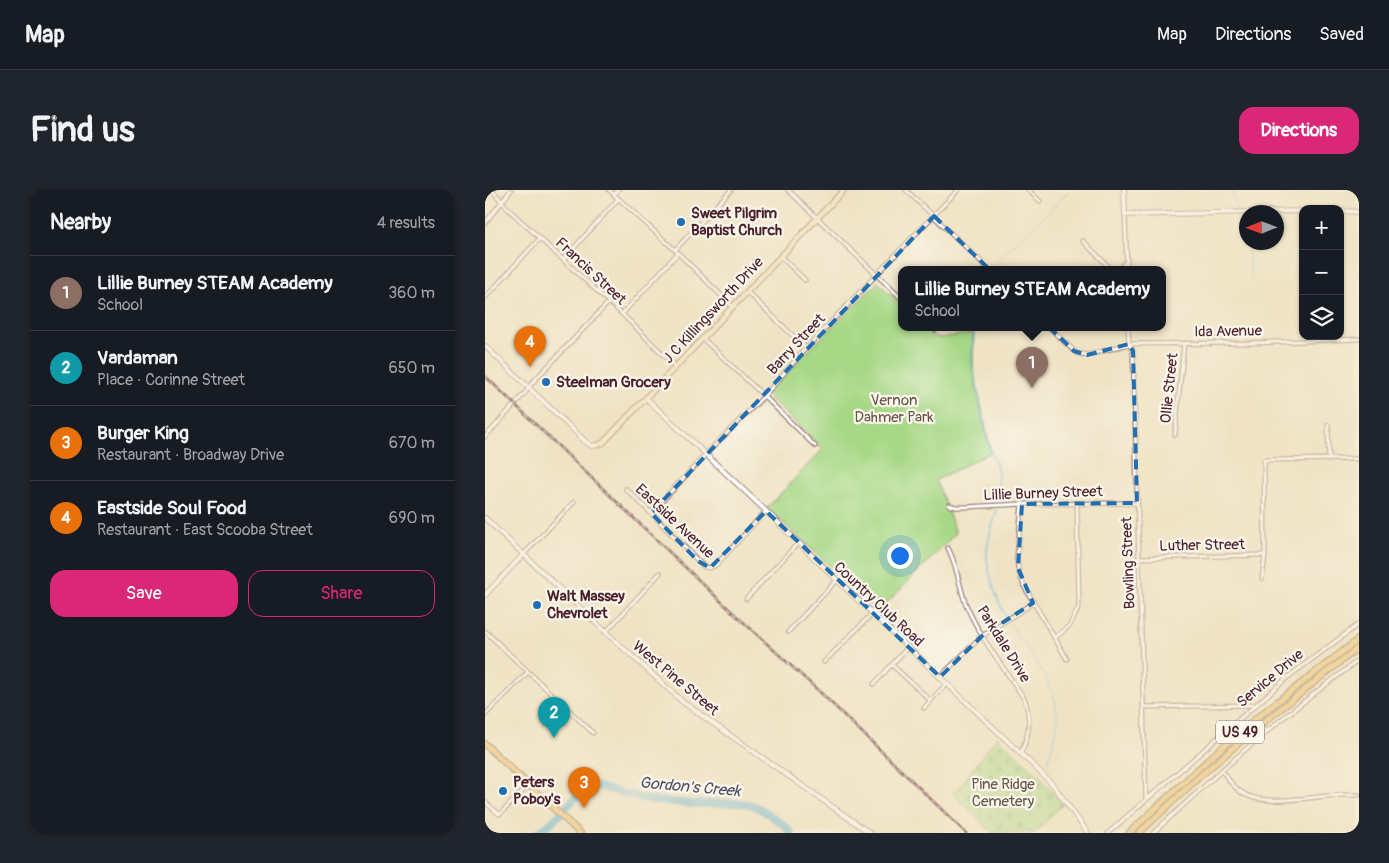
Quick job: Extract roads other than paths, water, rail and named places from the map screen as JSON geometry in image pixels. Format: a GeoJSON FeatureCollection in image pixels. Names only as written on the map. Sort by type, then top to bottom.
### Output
{"type":"FeatureCollection","features":[{"type":"Feature","properties":{"kind":"main road","name":"J C Killingsworth Drive"},"geometry":{"type":"LineString","coordinates":[[598,446],[703,339],[844,190]]}},
{"type":"Feature","properties":{"kind":"main road","name":"US 49"},"geometry":{"type":"LineString","coordinates":[[1129,833],[1255,719],[1359,639]]}},
{"type":"Feature","properties":{"kind":"main road","name":"US 49"},"geometry":{"type":"LineString","coordinates":[[1139,833],[1260,724],[1359,647]]}},
{"type":"Feature","properties":{"kind":"main road"},"geometry":{"type":"LineString","coordinates":[[485,744],[580,833]]}},
{"type":"Feature","properties":{"kind":"street","name":"Francis Street"},"geometry":{"type":"LineString","coordinates":[[492,190],[501,201],[676,367]]}},
{"type":"Feature","properties":{"kind":"street"},"geometry":{"type":"LineString","coordinates":[[485,223],[487,218],[511,190]]}},
{"type":"Feature","properties":{"kind":"street"},"geometry":{"type":"LineString","coordinates":[[609,190],[733,307]]}},
{"type":"Feature","properties":{"kind":"street"},"geometry":{"type":"LineString","coordinates":[[614,195],[619,190]]}},
{"type":"Feature","properties":{"kind":"street"},"geometry":{"type":"LineString","coordinates":[[622,314],[731,190]]}},
{"type":"Feature","properties":{"kind":"street"},"geometry":{"type":"LineString","coordinates":[[788,190],[898,295]]}},
{"type":"Feature","properties":{"kind":"street"},"geometry":{"type":"LineString","coordinates":[[906,190],[986,266]]}},
{"type":"Feature","properties":{"kind":"street","name":"Barry Street"},"geometry":{"type":"LineString","coordinates":[[651,513],[958,190]]}},
{"type":"Feature","properties":{"kind":"street"},"geometry":{"type":"LineString","coordinates":[[1028,190],[1039,201]]}},
{"type":"Feature","properties":{"kind":"street"},"geometry":{"type":"LineString","coordinates":[[1124,190],[1127,266]]}},
{"type":"Feature","properties":{"kind":"street"},"geometry":{"type":"LineString","coordinates":[[563,260],[618,199]]}},
{"type":"Feature","properties":{"kind":"street"},"geometry":{"type":"LineString","coordinates":[[1125,215],[1299,211]]}},
{"type":"Feature","properties":{"kind":"street"},"geometry":{"type":"LineString","coordinates":[[1344,211],[1359,212]]}},
{"type":"Feature","properties":{"kind":"street"},"geometry":{"type":"LineString","coordinates":[[485,298],[540,238]]}},
{"type":"Feature","properties":{"kind":"street"},"geometry":{"type":"LineString","coordinates":[[1083,241],[1108,266]]}},
{"type":"Feature","properties":{"kind":"street"},"geometry":{"type":"LineString","coordinates":[[780,256],[805,280]]}},
{"type":"Feature","properties":{"kind":"street"},"geometry":{"type":"LineString","coordinates":[[1122,266],[1127,261]]}},
{"type":"Feature","properties":{"kind":"street"},"geometry":{"type":"LineString","coordinates":[[747,292],[806,348]]}},
{"type":"Feature","properties":{"kind":"street"},"geometry":{"type":"LineString","coordinates":[[485,437],[609,302]]}},
{"type":"Feature","properties":{"kind":"street","name":"Ida Avenue"},"geometry":{"type":"LineString","coordinates":[[1054,331],[1074,351],[1082,354],[1093,354],[1129,344],[1251,343],[1359,339]]}},
{"type":"Feature","properties":{"kind":"street","name":"Bowling Street"},"geometry":{"type":"LineString","coordinates":[[1128,331],[1129,344],[1133,351],[1146,800]]}},
{"type":"Feature","properties":{"kind":"street"},"geometry":{"type":"LineString","coordinates":[[703,339],[815,446]]}},
{"type":"Feature","properties":{"kind":"street","name":"Ollie Street"},"geometry":{"type":"LineString","coordinates":[[1175,435],[1184,343]]}},
{"type":"Feature","properties":{"kind":"street"},"geometry":{"type":"LineString","coordinates":[[485,346],[587,442],[592,446],[598,446]]}},
{"type":"Feature","properties":{"kind":"street","name":"Country Club Road"},"geometry":{"type":"LineString","coordinates":[[646,398],[1021,753],[1054,786],[1087,833]]}},
{"type":"Feature","properties":{"kind":"street"},"geometry":{"type":"LineString","coordinates":[[1329,425],[1329,460]]}},
{"type":"Feature","properties":{"kind":"street"},"geometry":{"type":"LineString","coordinates":[[1262,579],[1265,555],[1264,460],[1359,459]]}},
{"type":"Feature","properties":{"kind":"street","name":"Eastside Avenue"},"geometry":{"type":"LineString","coordinates":[[626,489],[704,567],[710,568],[716,565],[766,511]]}},
{"type":"Feature","properties":{"kind":"street"},"geometry":{"type":"LineString","coordinates":[[485,595],[573,502]]}},
{"type":"Feature","properties":{"kind":"street","name":"Lillie Burney Street"},"geometry":{"type":"LineString","coordinates":[[949,505],[965,507],[1137,502]]}},
{"type":"Feature","properties":{"kind":"street"},"geometry":{"type":"LineString","coordinates":[[1055,638],[1070,625],[1079,607],[1077,503]]}},
{"type":"Feature","properties":{"kind":"street"},"geometry":{"type":"LineString","coordinates":[[1022,504],[1017,558],[1023,586],[1067,659]]}},
{"type":"Feature","properties":{"kind":"street","name":"West Pine Street"},"geometry":{"type":"LineString","coordinates":[[485,518],[606,632],[684,702],[870,833]]}},
{"type":"Feature","properties":{"kind":"street"},"geometry":{"type":"LineString","coordinates":[[746,599],[799,543]]}},
{"type":"Feature","properties":{"kind":"street","name":"Parkdale Drive"},"geometry":{"type":"LineString","coordinates":[[948,548],[957,567],[967,606],[982,636],[1025,700],[1028,711],[1029,730],[1021,753]]}},
{"type":"Feature","properties":{"kind":"street","name":"Luther Street"},"geometry":{"type":"LineString","coordinates":[[1138,558],[1265,555]]}},
{"type":"Feature","properties":{"kind":"street"},"geometry":{"type":"LineString","coordinates":[[606,632],[661,573]]}},
{"type":"Feature","properties":{"kind":"street"},"geometry":{"type":"LineString","coordinates":[[789,632],[837,580]]}},
{"type":"Feature","properties":{"kind":"street"},"geometry":{"type":"LineString","coordinates":[[940,677],[982,636],[1033,603]]}},
{"type":"Feature","properties":{"kind":"street"},"geometry":{"type":"LineString","coordinates":[[824,662],[873,613]]}},
{"type":"Feature","properties":{"kind":"street","name":"Service Drive"},"geometry":{"type":"LineString","coordinates":[[1108,833],[1299,668],[1359,624]]}},
{"type":"Feature","properties":{"kind":"street"},"geometry":{"type":"LineString","coordinates":[[485,631],[593,733]]}},
{"type":"Feature","properties":{"kind":"street"},"geometry":{"type":"LineString","coordinates":[[874,684],[908,647]]}},
{"type":"Feature","properties":{"kind":"street"},"geometry":{"type":"LineString","coordinates":[[1153,833],[1266,732],[1359,660]]}},
{"type":"Feature","properties":{"kind":"street"},"geometry":{"type":"LineString","coordinates":[[892,665],[930,700]]}},
{"type":"Feature","properties":{"kind":"street"},"geometry":{"type":"LineString","coordinates":[[485,715],[528,672]]}},
{"type":"Feature","properties":{"kind":"street"},"geometry":{"type":"LineString","coordinates":[[924,708],[947,683]]}},
{"type":"Feature","properties":{"kind":"street"},"geometry":{"type":"LineString","coordinates":[[1143,707],[1255,705]]}},
{"type":"Feature","properties":{"kind":"street"},"geometry":{"type":"LineString","coordinates":[[1255,719],[1266,732]]}},
{"type":"Feature","properties":{"kind":"street"},"geometry":{"type":"LineString","coordinates":[[1221,771],[1235,788],[1254,798],[1271,800],[1359,795]]}},
{"type":"Feature","properties":{"kind":"street"},"geometry":{"type":"LineString","coordinates":[[485,802],[499,814],[502,813],[529,785]]}},
{"type":"Feature","properties":{"kind":"waterway"},"geometry":{"type":"LineString","coordinates":[[996,266],[1006,252],[1040,221],[1069,190]]}},
{"type":"Feature","properties":{"kind":"waterway"},"geometry":{"type":"LineString","coordinates":[[1232,190],[1236,209]]}},
{"type":"Feature","properties":{"kind":"waterway"},"geometry":{"type":"LineString","coordinates":[[1249,250],[1251,279]]}},
{"type":"Feature","properties":{"kind":"waterway"},"geometry":{"type":"LineString","coordinates":[[974,331],[972,364],[988,445],[997,467],[999,500]]}},
{"type":"Feature","properties":{"kind":"waterway"},"geometry":{"type":"LineString","coordinates":[[997,509],[988,543],[987,555],[992,583],[1006,617]]}},
{"type":"Feature","properties":{"kind":"waterway"},"geometry":{"type":"LineString","coordinates":[[1009,622],[1046,678],[1055,702],[1057,727],[1048,761]]}},
{"type":"Feature","properties":{"kind":"waterway","name":"Gordon's Creek"},"geometry":{"type":"LineString","coordinates":[[537,833],[552,822],[585,790],[596,786],[649,800],[693,804],[740,803],[753,805],[783,824],[791,833]]}},
{"type":"Feature","properties":{"kind":"railway"},"geometry":{"type":"LineString","coordinates":[[485,376],[729,609],[822,694],[966,833]]}},
{"type":"Feature","properties":{"kind":"place","name":"Sweet Pilgrim Baptist Church"},"geometry":{"type":"Point","coordinates":[681,222]}},
{"type":"Feature","properties":{"kind":"place","name":"Eastside Soul Food"},"geometry":{"type":"Point","coordinates":[530,367]}},
{"type":"Feature","properties":{"kind":"place","name":"Steelman Grocery"},"geometry":{"type":"Point","coordinates":[546,382]}},
{"type":"Feature","properties":{"kind":"place","name":"Lillie Burney STEAM Academy"},"geometry":{"type":"Point","coordinates":[1032,388]}},
{"type":"Feature","properties":{"kind":"place","name":"Walt Massey Chevrolet"},"geometry":{"type":"Point","coordinates":[537,605]}},
{"type":"Feature","properties":{"kind":"place","name":"Vardaman"},"geometry":{"type":"Point","coordinates":[554,738]}},
{"type":"Feature","properties":{"kind":"place","name":"Peters Poboy's"},"geometry":{"type":"Point","coordinates":[503,791]}},
{"type":"Feature","properties":{"kind":"place","name":"Burger King"},"geometry":{"type":"Point","coordinates":[584,808]}},
{"type":"Feature","properties":{"kind":"park label","name":"Vernon Dahmer Park"},"geometry":{"type":"Point","coordinates":[894,408]}},
{"type":"Feature","properties":{"kind":"park label","name":"Pine Ridge Cemetery"},"geometry":{"type":"Point","coordinates":[1003,792]}}]}
